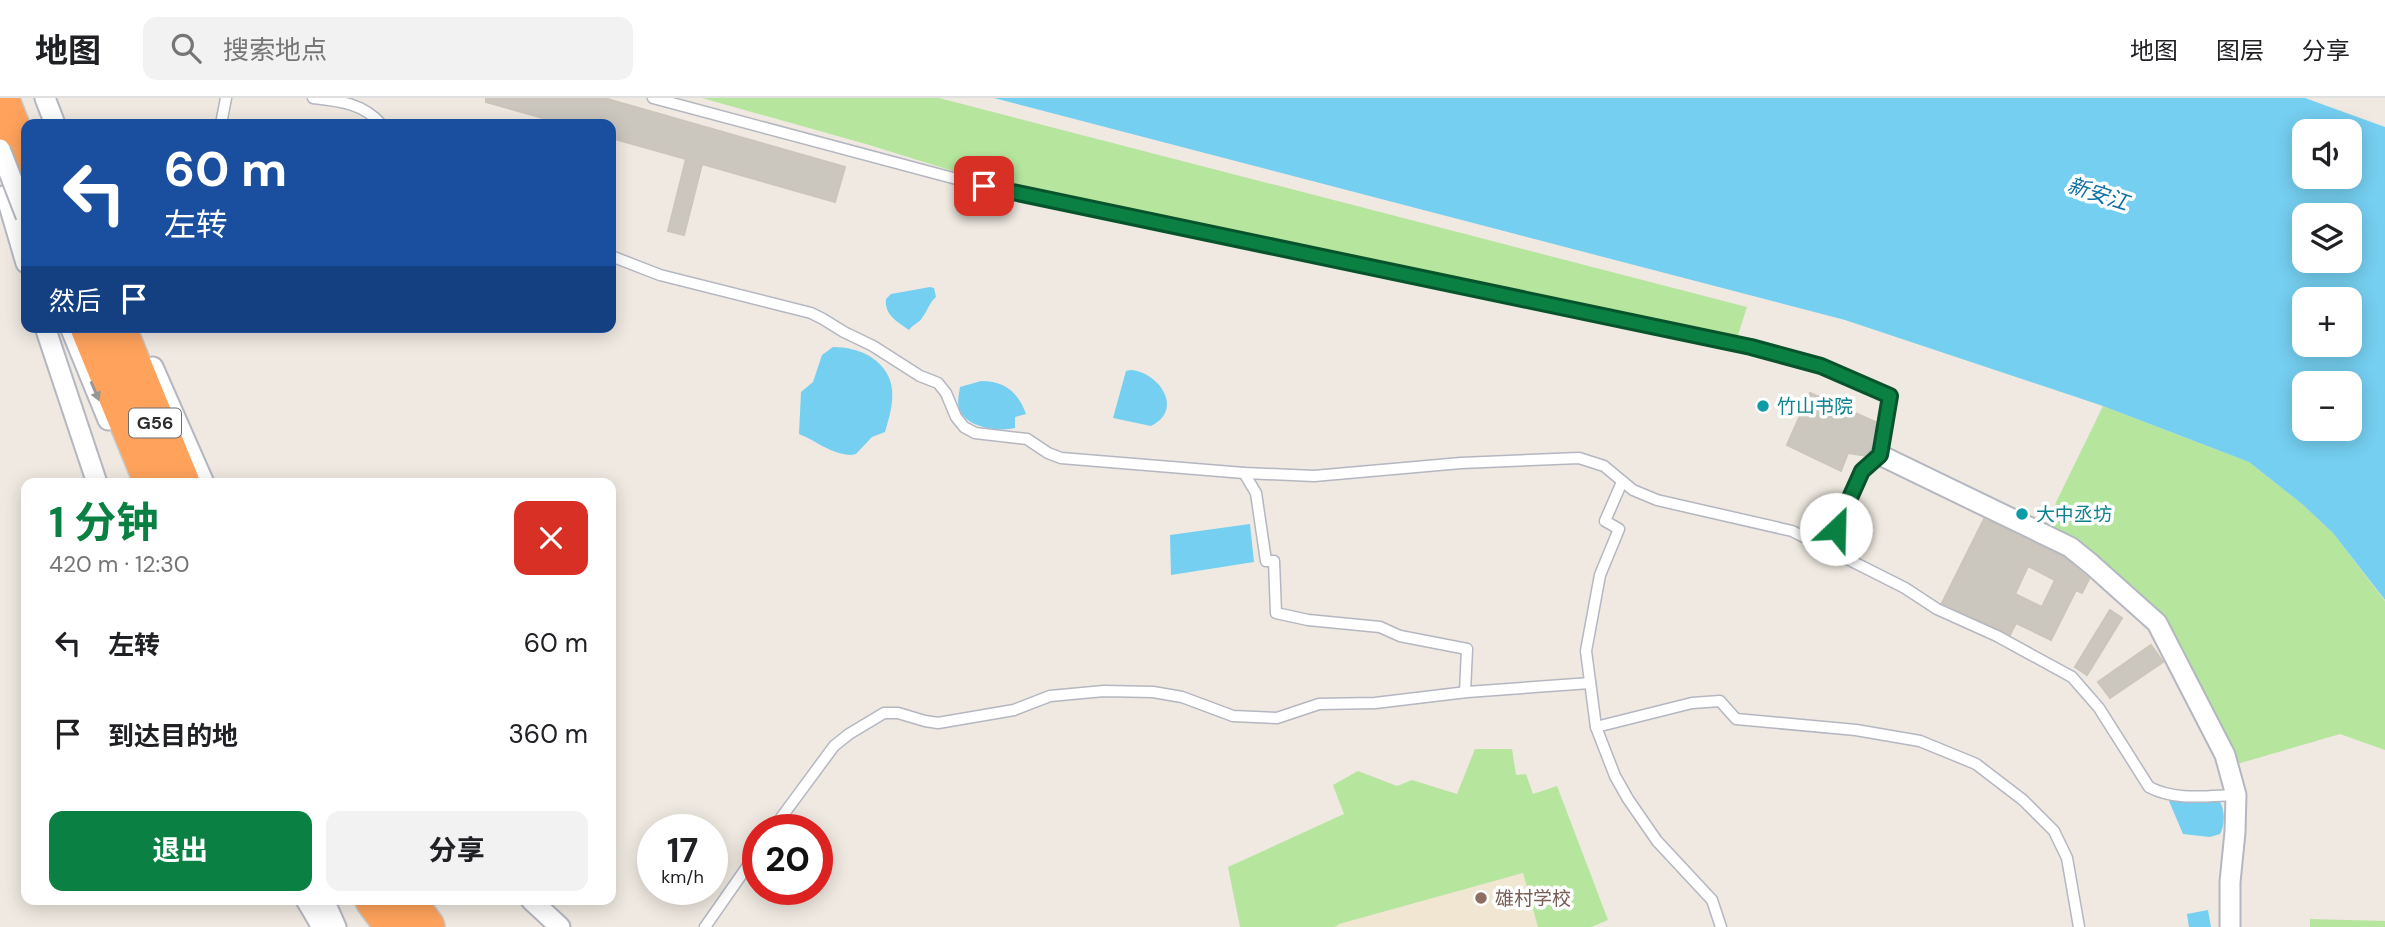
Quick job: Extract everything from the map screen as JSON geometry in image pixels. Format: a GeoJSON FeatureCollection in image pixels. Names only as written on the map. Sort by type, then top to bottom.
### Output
{"type":"FeatureCollection","features":[{"type":"Feature","properties":{"kind":"highway"},"geometry":{"type":"LineString","coordinates":[[0,98],[16,180]]}},
{"type":"Feature","properties":{"kind":"highway"},"geometry":{"type":"LineString","coordinates":[[27,98],[36,119]]}},
{"type":"Feature","properties":{"kind":"highway","name":"G56"},"geometry":{"type":"LineString","coordinates":[[98,333],[130,355],[152,478]]}},
{"type":"Feature","properties":{"kind":"highway","name":"G56"},"geometry":{"type":"LineString","coordinates":[[120,333],[179,478]]}},
{"type":"Feature","properties":{"kind":"highway"},"geometry":{"type":"LineString","coordinates":[[378,905],[394,927]]}},
{"type":"Feature","properties":{"kind":"highway"},"geometry":{"type":"LineString","coordinates":[[410,905],[426,927]]}},
{"type":"Feature","properties":{"kind":"street"},"geometry":{"type":"LineString","coordinates":[[45,98],[53,119]]}},
{"type":"Feature","properties":{"kind":"street"},"geometry":{"type":"LineString","coordinates":[[0,149],[21,203]]}},
{"type":"Feature","properties":{"kind":"street"},"geometry":{"type":"LineString","coordinates":[[16,180],[21,221]]}},
{"type":"Feature","properties":{"kind":"street"},"geometry":{"type":"LineString","coordinates":[[47,333],[95,478]]}},
{"type":"Feature","properties":{"kind":"street"},"geometry":{"type":"LineString","coordinates":[[72,333],[133,478]]}},
{"type":"Feature","properties":{"kind":"street"},"geometry":{"type":"LineString","coordinates":[[130,355],[201,478]]}},
{"type":"Feature","properties":{"kind":"street"},"geometry":{"type":"LineString","coordinates":[[1880,455],[2070,547],[2145,611],[2164,634],[2230,768],[2236,795],[2230,927]]}},
{"type":"Feature","properties":{"kind":"street"},"geometry":{"type":"LineString","coordinates":[[309,905],[322,927]]}},
{"type":"Feature","properties":{"kind":"street"},"geometry":{"type":"LineString","coordinates":[[326,905],[336,927]]}},
{"type":"Feature","properties":{"kind":"street"},"geometry":{"type":"LineString","coordinates":[[536,905],[560,927]]}},
{"type":"Feature","properties":{"kind":"lane"},"geometry":{"type":"LineString","coordinates":[[222,119],[226,98]]}},
{"type":"Feature","properties":{"kind":"lane"},"geometry":{"type":"LineString","coordinates":[[313,98],[358,105],[377,119]]}},
{"type":"Feature","properties":{"kind":"lane"},"geometry":{"type":"LineString","coordinates":[[653,98],[1009,192],[1751,347],[1821,366],[1890,396],[1880,455],[1862,471],[1827,549]]}},
{"type":"Feature","properties":{"kind":"lane"},"geometry":{"type":"LineString","coordinates":[[616,258],[660,275],[811,313],[873,345],[920,376],[938,383],[964,427],[975,433],[1027,439],[1061,458],[1314,476],[1461,463],[1579,458],[1604,466],[1644,496],[1792,531],[1905,588],[1937,609],[1997,636],[2072,677],[2099,708],[2148,787],[2172,797],[2236,795]]}},
{"type":"Feature","properties":{"kind":"lane"},"geometry":{"type":"LineString","coordinates":[[1244,473],[1256,493],[1266,561],[1274,561],[1276,613],[1308,620],[1380,627],[1400,636],[1467,649],[1465,692]]}},
{"type":"Feature","properties":{"kind":"lane"},"geometry":{"type":"LineString","coordinates":[[1622,482],[1605,521],[1619,530],[1600,575],[1586,651],[1596,727],[1615,776],[1628,799],[1657,841],[1712,900],[1721,927]]}},
{"type":"Feature","properties":{"kind":"lane"},"geometry":{"type":"LineString","coordinates":[[784,814],[834,746],[884,713],[898,713],[939,723],[1014,710],[1050,695],[1104,691],[1153,692],[1182,697],[1233,716],[1277,718],[1319,704],[1375,703],[1465,692],[1590,683]]}},
{"type":"Feature","properties":{"kind":"lane"},"geometry":{"type":"LineString","coordinates":[[1596,727],[1692,703],[1720,701],[1736,719],[1856,730],[1920,741],[1965,759],[1976,764],[2023,800],[2054,831],[2067,858],[2078,927],[2072,927]]}},
{"type":"Feature","properties":{"kind":"lane"},"geometry":{"type":"LineString","coordinates":[[705,927],[742,874]]}},
{"type":"Feature","properties":{"kind":"shaded area","name":"雄村学校"},"geometry":{"type":"Polygon","coordinates":[[[1523,873],[1538,927],[1335,927],[1339,924],[1523,873]]]}},
{"type":"Feature","properties":{"kind":"green space"},"geometry":{"type":"Polygon","coordinates":[[[702,98],[939,98],[1747,307],[1737,338],[969,176],[702,98]]]}},
{"type":"Feature","properties":{"kind":"green space"},"geometry":{"type":"Polygon","coordinates":[[[2103,406],[2249,462],[2302,504],[2333,533],[2385,601],[2385,750],[2340,734],[2237,764],[2166,620],[2044,527],[2103,406]]]}},
{"type":"Feature","properties":{"kind":"green space"},"geometry":{"type":"Polygon","coordinates":[[[1475,749],[1512,749],[1516,775],[1526,774],[1533,794],[1557,786],[1608,920],[1591,927],[1538,927],[1523,873],[1335,927],[1240,927],[1228,867],[1344,814],[1333,785],[1358,771],[1397,786],[1412,780],[1457,794],[1475,749]]]}},
{"type":"Feature","properties":{"kind":"green space"},"geometry":{"type":"Polygon","coordinates":[[[2310,919],[2385,921],[2385,927],[2310,927],[2310,919]]]}},
{"type":"Feature","properties":{"kind":"water","name":"新安江"},"geometry":{"type":"Polygon","coordinates":[[[994,98],[2305,98],[2385,127],[2385,600],[2333,533],[2302,504],[2249,462],[2103,406],[1845,320],[994,98]]]}},
{"type":"Feature","properties":{"kind":"water"},"geometry":{"type":"Polygon","coordinates":[[[934,288],[936,297],[921,320],[909,330],[889,314],[886,299],[891,294],[934,288]]]}},
{"type":"Feature","properties":{"kind":"water"},"geometry":{"type":"Polygon","coordinates":[[[833,347],[853,349],[871,357],[887,373],[891,382],[891,411],[885,432],[872,437],[856,454],[851,455],[830,450],[799,434],[801,392],[813,382],[822,355],[833,347]]]}},
{"type":"Feature","properties":{"kind":"water"},"geometry":{"type":"Polygon","coordinates":[[[1131,370],[1150,377],[1164,392],[1166,410],[1161,419],[1151,426],[1113,418],[1126,371],[1131,370]]]}},
{"type":"Feature","properties":{"kind":"water"},"geometry":{"type":"Polygon","coordinates":[[[981,381],[997,383],[1015,394],[1026,414],[1015,417],[1015,428],[984,427],[969,421],[963,415],[958,407],[960,387],[981,381]]]}},
{"type":"Feature","properties":{"kind":"water"},"geometry":{"type":"Polygon","coordinates":[[[1250,524],[1254,562],[1171,575],[1170,535],[1250,524]]]}},
{"type":"Feature","properties":{"kind":"water"},"geometry":{"type":"Polygon","coordinates":[[[2169,801],[2220,802],[2224,818],[2220,834],[2210,837],[2183,834],[2169,801]]]}},
{"type":"Feature","properties":{"kind":"water"},"geometry":{"type":"Polygon","coordinates":[[[2208,910],[2211,927],[2189,927],[2187,914],[2208,910]]]}},
{"type":"Feature","properties":{"kind":"building"},"geometry":{"type":"Polygon","coordinates":[[[486,98],[604,98],[845,167],[835,202],[702,164],[684,235],[668,231],[686,159],[616,139],[616,119],[546,119],[486,102],[486,98]]]}},
{"type":"Feature","properties":{"kind":"building"},"geometry":{"type":"Polygon","coordinates":[[[1810,393],[1878,423],[1874,444],[1869,449],[1868,456],[1848,453],[1841,471],[1787,445],[1810,393]]]}},
{"type":"Feature","properties":{"kind":"building"},"geometry":{"type":"Polygon","coordinates":[[[1984,519],[2063,557],[2089,579],[2082,593],[2076,590],[2051,640],[2016,623],[2010,635],[1942,603],[1984,519]],[[2028,566],[2015,594],[2042,607],[2055,580],[2028,566]]]}},
{"type":"Feature","properties":{"kind":"building"},"geometry":{"type":"Polygon","coordinates":[[[2110,610],[2122,618],[2087,675],[2075,667],[2110,610]]]}},
{"type":"Feature","properties":{"kind":"building"},"geometry":{"type":"Polygon","coordinates":[[[2151,645],[2163,662],[2110,698],[2098,682],[2151,645]]]}},
{"type":"Feature","properties":{"kind":"place","name":"竹山书院"},"geometry":{"type":"Point","coordinates":[1763,406]}},
{"type":"Feature","properties":{"kind":"place","name":"大中丞坊"},"geometry":{"type":"Point","coordinates":[2022,514]}},
{"type":"Feature","properties":{"kind":"place","name":"雄村学校"},"geometry":{"type":"Point","coordinates":[1481,898]}},
{"type":"Feature","properties":{"kind":"route"},"geometry":{"type":"LineString","coordinates":[[984,186],[1751,347],[1821,366],[1890,396],[1880,455],[1862,471],[1836,529]]}}]}
